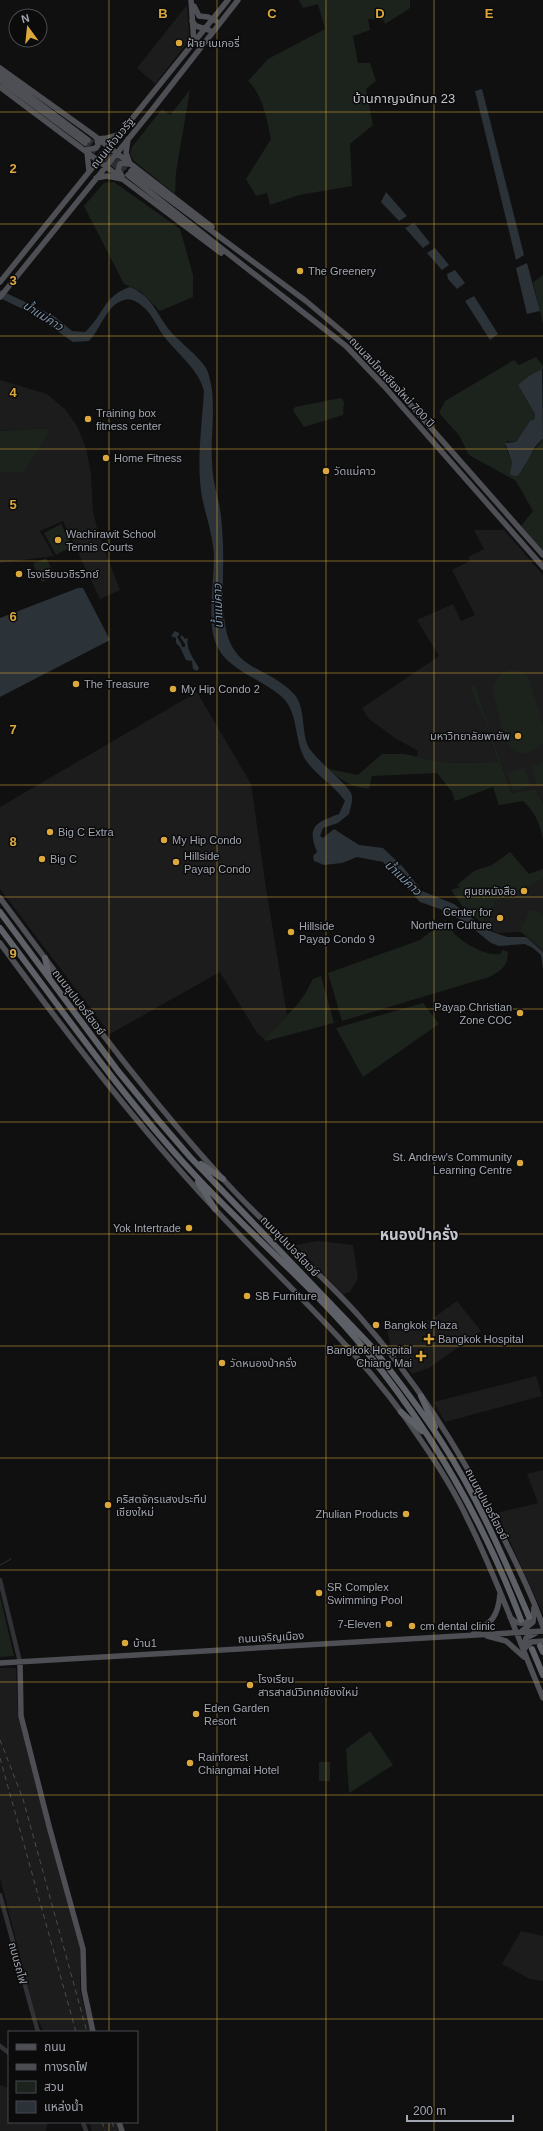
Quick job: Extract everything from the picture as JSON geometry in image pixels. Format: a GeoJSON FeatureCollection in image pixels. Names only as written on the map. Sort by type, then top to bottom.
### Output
{"type":"FeatureCollection","features":[{"type":"Feature","properties":{"kind":"highway","name":"ถนนซุปเปอร์ไฮเวย์"},"geometry":{"type":"LineString","coordinates":[[0,912],[118,1071],[190,1157],[372,1348],[441,1441],[487,1523],[528,1617]]}},
{"type":"Feature","properties":{"kind":"highway","name":"ถนนซุปเปอร์ไฮเวย์"},"geometry":{"type":"LineString","coordinates":[[0,928],[113,1078],[191,1170],[366,1351],[433,1442],[485,1536],[521,1620]]}},
{"type":"Feature","properties":{"kind":"highway"},"geometry":{"type":"LineString","coordinates":[[45,958],[49,979]]}},
{"type":"Feature","properties":{"kind":"highway"},"geometry":{"type":"LineString","coordinates":[[190,1157],[222,1179]]}},
{"type":"Feature","properties":{"kind":"highway"},"geometry":{"type":"LineString","coordinates":[[191,1170],[215,1209]]}},
{"type":"Feature","properties":{"kind":"highway"},"geometry":{"type":"LineString","coordinates":[[421,1396],[441,1441]]}},
{"type":"Feature","properties":{"kind":"highway"},"geometry":{"type":"LineString","coordinates":[[402,1412],[433,1442]]}},
{"type":"Feature","properties":{"kind":"highway"},"geometry":{"type":"LineString","coordinates":[[542,1643],[543,1652]]}},
{"type":"Feature","properties":{"kind":"highway"},"geometry":{"type":"LineString","coordinates":[[532,1649],[543,1675]]}},
{"type":"Feature","properties":{"kind":"main road"},"geometry":{"type":"LineString","coordinates":[[192,0],[196,14],[210,18],[220,24]]}},
{"type":"Feature","properties":{"kind":"main road"},"geometry":{"type":"LineString","coordinates":[[192,0],[194,43]]}},
{"type":"Feature","properties":{"kind":"main road"},"geometry":{"type":"LineString","coordinates":[[210,18],[218,13],[228,0]]}},
{"type":"Feature","properties":{"kind":"main road","name":"ถนนแก้วนวรัฐ"},"geometry":{"type":"LineString","coordinates":[[0,297],[238,0]]}},
{"type":"Feature","properties":{"kind":"main road","name":"ถนนแก้วนวรัฐ"},"geometry":{"type":"LineString","coordinates":[[0,282],[206,28],[210,18]]}},
{"type":"Feature","properties":{"kind":"main road"},"geometry":{"type":"LineString","coordinates":[[192,21],[196,26],[206,28],[213,33]]}},
{"type":"Feature","properties":{"kind":"main road"},"geometry":{"type":"LineString","coordinates":[[0,68],[116,154],[129,173]]}},
{"type":"Feature","properties":{"kind":"main road"},"geometry":{"type":"LineString","coordinates":[[0,74],[86,141],[0,80]]}},
{"type":"Feature","properties":{"kind":"main road"},"geometry":{"type":"LineString","coordinates":[[0,87],[106,166],[129,173]]}},
{"type":"Feature","properties":{"kind":"main road"},"geometry":{"type":"LineString","coordinates":[[97,139],[115,136],[121,133]]}},
{"type":"Feature","properties":{"kind":"main road"},"geometry":{"type":"LineString","coordinates":[[86,150],[96,148],[97,139]]}},
{"type":"Feature","properties":{"kind":"main road"},"geometry":{"type":"LineString","coordinates":[[128,139],[126,153],[129,173]]}},
{"type":"Feature","properties":{"kind":"main road"},"geometry":{"type":"LineString","coordinates":[[86,150],[89,158],[89,172]]}},
{"type":"Feature","properties":{"kind":"main road"},"geometry":{"type":"LineString","coordinates":[[96,178],[129,173]]}},
{"type":"Feature","properties":{"kind":"main road","name":"ถนนสมโภชเชียงใหม่ 700 ปี"},"geometry":{"type":"LineString","coordinates":[[129,173],[216,230],[225,241],[311,305],[357,344],[543,555]]}},
{"type":"Feature","properties":{"kind":"main road","name":"ถนนสมโภชเชียงใหม่ 700 ปี"},"geometry":{"type":"LineString","coordinates":[[129,173],[223,254],[233,258],[330,332],[355,354],[543,567]]}},
{"type":"Feature","properties":{"kind":"main road"},"geometry":{"type":"LineString","coordinates":[[0,898],[134,1074],[222,1179],[358,1316],[381,1342],[421,1396],[456,1448],[478,1487],[534,1603],[543,1627]]}},
{"type":"Feature","properties":{"kind":"main road"},"geometry":{"type":"LineString","coordinates":[[0,943],[106,1084],[215,1209],[343,1340],[402,1412],[455,1495],[468,1520],[500,1592],[543,1698]]}},
{"type":"Feature","properties":{"kind":"main road"},"geometry":{"type":"LineString","coordinates":[[473,1635],[489,1624],[496,1616],[500,1592]]}},
{"type":"Feature","properties":{"kind":"main road"},"geometry":{"type":"LineString","coordinates":[[516,1633],[530,1626],[534,1621],[534,1603]]}},
{"type":"Feature","properties":{"kind":"main road"},"geometry":{"type":"LineString","coordinates":[[508,1614],[515,1622],[522,1623],[529,1620],[535,1612]]}},
{"type":"Feature","properties":{"kind":"main road"},"geometry":{"type":"LineString","coordinates":[[525,1655],[525,1641],[528,1637],[543,1631]]}},
{"type":"Feature","properties":{"kind":"main road","name":"ถนนเจริญเมือง"},"geometry":{"type":"LineString","coordinates":[[0,1663],[543,1631]]}},
{"type":"Feature","properties":{"kind":"main road"},"geometry":{"type":"LineString","coordinates":[[473,1635],[506,1641],[525,1655]]}},
{"type":"Feature","properties":{"kind":"main road"},"geometry":{"type":"LineString","coordinates":[[525,1655],[531,1642],[542,1643]]}},
{"type":"Feature","properties":{"kind":"main road"},"geometry":{"type":"LineString","coordinates":[[20,1670],[29,1661]]}},
{"type":"Feature","properties":{"kind":"main road"},"geometry":{"type":"LineString","coordinates":[[12,1662],[20,1670]]}},
{"type":"Feature","properties":{"kind":"main road"},"geometry":{"type":"LineString","coordinates":[[20,1662],[21,1716],[83,1949],[84,1990],[93,2031]]}},
{"type":"Feature","properties":{"kind":"street"},"geometry":{"type":"LineString","coordinates":[[0,1580],[20,1662]]}},
{"type":"Feature","properties":{"kind":"street","name":"ถนนรถไฟ"},"geometry":{"type":"LineString","coordinates":[[0,1894],[38,2031]]}},
{"type":"Feature","properties":{"kind":"street"},"geometry":{"type":"LineString","coordinates":[[0,2046],[8,2052]]}},
{"type":"Feature","properties":{"kind":"shaded area"},"geometry":{"type":"Polygon","coordinates":[[[187,5],[189,35],[187,43],[155,84],[137,68],[187,5]]]}},
{"type":"Feature","properties":{"kind":"shaded area"},"geometry":{"type":"Polygon","coordinates":[[[0,380],[47,394],[66,410],[77,426],[86,448],[91,474],[93,512],[99,536],[120,590],[100,599],[63,521],[40,531],[54,556],[0,563],[0,473],[18,471],[51,428],[0,431],[0,380]]]}},
{"type":"Feature","properties":{"kind":"shaded area"},"geometry":{"type":"Polygon","coordinates":[[[474,530],[504,530],[543,575],[543,803],[536,789],[511,793],[475,684],[471,687],[486,724],[498,762],[448,763],[417,757],[418,751],[395,738],[369,719],[362,708],[439,656],[417,620],[453,604],[461,621],[475,615],[452,570],[470,561],[468,557],[484,549],[474,530]]]}},
{"type":"Feature","properties":{"kind":"shaded area"},"geometry":{"type":"Polygon","coordinates":[[[197,692],[251,784],[287,1015],[264,1039],[257,1033],[220,972],[110,1034],[0,889],[0,807],[197,692]]]}},
{"type":"Feature","properties":{"kind":"shaded area"},"geometry":{"type":"Polygon","coordinates":[[[543,879],[543,952],[521,932],[497,933],[482,923],[496,901],[543,879]]]}},
{"type":"Feature","properties":{"kind":"shaded area"},"geometry":{"type":"Polygon","coordinates":[[[318,1241],[353,1245],[358,1278],[350,1292],[343,1294],[295,1245],[318,1241]]]}},
{"type":"Feature","properties":{"kind":"shaded area","name":"Bangkok Hospital"},"geometry":{"type":"Polygon","coordinates":[[[457,1301],[481,1331],[429,1368],[412,1374],[391,1347],[387,1330],[432,1319],[457,1301]]]}},
{"type":"Feature","properties":{"kind":"shaded area"},"geometry":{"type":"Polygon","coordinates":[[[536,1376],[542,1396],[445,1422],[434,1402],[536,1376]]]}},
{"type":"Feature","properties":{"kind":"shaded area"},"geometry":{"type":"Polygon","coordinates":[[[543,1470],[543,1614],[497,1513],[538,1503],[527,1474],[543,1470]]]}},
{"type":"Feature","properties":{"kind":"shaded area"},"geometry":{"type":"Polygon","coordinates":[[[0,1668],[16,1668],[18,1716],[80,1949],[80,1990],[91,2031],[44,2031],[35,2014],[0,1878],[0,1668]]]}},
{"type":"Feature","properties":{"kind":"shaded area"},"geometry":{"type":"Polygon","coordinates":[[[521,1931],[543,1936],[543,1981],[530,1979],[502,1964],[521,1931]]]}},
{"type":"Feature","properties":{"kind":"shaded area"},"geometry":{"type":"Polygon","coordinates":[[[0,2085],[8,2088],[8,2123],[48,2123],[46,2131],[0,2131],[0,2085]]]}},
{"type":"Feature","properties":{"kind":"shaded area"},"geometry":{"type":"Polygon","coordinates":[[[89,2123],[117,2123],[119,2131],[92,2131],[89,2123]]]}},
{"type":"Feature","properties":{"kind":"green space"},"geometry":{"type":"Polygon","coordinates":[[[299,0],[410,0],[410,8],[385,24],[384,20],[368,19],[370,30],[353,36],[358,63],[370,63],[376,81],[366,89],[373,125],[350,144],[352,186],[299,195],[270,205],[267,193],[256,196],[246,179],[271,139],[261,100],[253,86],[248,81],[268,59],[325,29],[318,4],[303,8],[299,0]]]}},
{"type":"Feature","properties":{"kind":"green space"},"geometry":{"type":"Polygon","coordinates":[[[190,90],[176,172],[175,194],[134,161],[130,154],[132,147],[162,109],[170,115],[190,90]]]}},
{"type":"Feature","properties":{"kind":"green space"},"geometry":{"type":"Polygon","coordinates":[[[114,182],[180,229],[193,275],[193,297],[160,311],[140,291],[124,284],[84,206],[104,183],[114,182]]]}},
{"type":"Feature","properties":{"kind":"green space"},"geometry":{"type":"Polygon","coordinates":[[[543,275],[543,324],[533,282],[543,275]]]}},
{"type":"Feature","properties":{"kind":"green space"},"geometry":{"type":"Polygon","coordinates":[[[536,357],[543,366],[543,370],[542,369],[518,385],[535,414],[535,419],[530,421],[516,442],[507,441],[505,446],[512,462],[511,475],[523,470],[530,455],[543,439],[543,551],[521,526],[533,511],[516,481],[469,455],[459,435],[439,413],[445,401],[514,360],[519,365],[536,357]]]}},
{"type":"Feature","properties":{"kind":"green space"},"geometry":{"type":"Polygon","coordinates":[[[341,398],[344,402],[343,415],[304,427],[293,410],[295,407],[341,398]]]}},
{"type":"Feature","properties":{"kind":"green space"},"geometry":{"type":"Polygon","coordinates":[[[51,428],[24,472],[0,473],[0,431],[51,428]]]}},
{"type":"Feature","properties":{"kind":"green space","name":"Wachirawit School Tennis Courts"},"geometry":{"type":"Polygon","coordinates":[[[61,524],[72,546],[56,555],[44,533],[61,524]]]}},
{"type":"Feature","properties":{"kind":"green space"},"geometry":{"type":"Polygon","coordinates":[[[46,558],[55,576],[42,582],[33,564],[46,558]]]}},
{"type":"Feature","properties":{"kind":"green space"},"geometry":{"type":"Polygon","coordinates":[[[517,670],[525,674],[529,679],[543,725],[543,743],[536,750],[526,753],[517,752],[506,740],[493,692],[493,687],[500,675],[507,671],[517,670]]]}},
{"type":"Feature","properties":{"kind":"green space"},"geometry":{"type":"Polygon","coordinates":[[[475,684],[511,793],[536,789],[543,803],[543,841],[537,819],[527,805],[523,801],[499,805],[493,787],[455,801],[452,792],[437,773],[372,776],[369,789],[357,787],[347,783],[328,769],[358,775],[382,754],[404,754],[448,763],[498,762],[486,724],[470,687],[475,684]]]}},
{"type":"Feature","properties":{"kind":"green space"},"geometry":{"type":"Polygon","coordinates":[[[543,762],[543,784],[537,786],[532,766],[543,762]]]}},
{"type":"Feature","properties":{"kind":"green space"},"geometry":{"type":"Polygon","coordinates":[[[525,768],[530,786],[513,791],[508,773],[525,768]]]}},
{"type":"Feature","properties":{"kind":"green space"},"geometry":{"type":"Polygon","coordinates":[[[510,852],[529,874],[543,869],[543,879],[496,901],[482,923],[463,907],[451,890],[460,887],[457,885],[474,871],[492,865],[510,852]]]}},
{"type":"Feature","properties":{"kind":"green space"},"geometry":{"type":"Polygon","coordinates":[[[535,910],[543,916],[543,949],[521,932],[521,924],[526,921],[528,912],[535,910]]]}},
{"type":"Feature","properties":{"kind":"green space"},"geometry":{"type":"Polygon","coordinates":[[[446,920],[443,929],[451,929],[459,938],[480,951],[494,954],[500,954],[503,950],[508,952],[507,961],[503,968],[489,977],[342,1021],[328,973],[420,940],[446,920]]]}},
{"type":"Feature","properties":{"kind":"green space"},"geometry":{"type":"Polygon","coordinates":[[[321,976],[334,1023],[266,1041],[264,1039],[296,1006],[305,994],[313,979],[321,976]]]}},
{"type":"Feature","properties":{"kind":"green space"},"geometry":{"type":"Polygon","coordinates":[[[423,1003],[439,1024],[363,1077],[336,1028],[423,1003]]]}},
{"type":"Feature","properties":{"kind":"green space"},"geometry":{"type":"Polygon","coordinates":[[[0,1596],[14,1656],[0,1657],[0,1596]]]}},
{"type":"Feature","properties":{"kind":"green space"},"geometry":{"type":"Polygon","coordinates":[[[370,1731],[393,1765],[349,1793],[346,1749],[370,1731]]]}},
{"type":"Feature","properties":{"kind":"green space"},"geometry":{"type":"Polygon","coordinates":[[[319,1762],[330,1762],[330,1781],[319,1781],[319,1762]]]}},
{"type":"Feature","properties":{"kind":"water"},"geometry":{"type":"Polygon","coordinates":[[[482,89],[524,255],[516,260],[475,91],[482,89]]]}},
{"type":"Feature","properties":{"kind":"water"},"geometry":{"type":"Polygon","coordinates":[[[386,192],[407,216],[399,221],[381,202],[386,192]]]}},
{"type":"Feature","properties":{"kind":"water"},"geometry":{"type":"Polygon","coordinates":[[[414,223],[430,243],[423,248],[405,228],[414,223]]]}},
{"type":"Feature","properties":{"kind":"water"},"geometry":{"type":"Polygon","coordinates":[[[435,248],[449,265],[442,270],[427,253],[435,248]]]}},
{"type":"Feature","properties":{"kind":"water"},"geometry":{"type":"Polygon","coordinates":[[[527,263],[540,311],[527,314],[516,268],[527,263]]]}},
{"type":"Feature","properties":{"kind":"water"},"geometry":{"type":"Polygon","coordinates":[[[455,270],[465,283],[457,289],[448,279],[447,274],[455,270]]]}},
{"type":"Feature","properties":{"kind":"water","name":"น้ำแม่คาว"},"geometry":{"type":"Polygon","coordinates":[[[130,287],[137,290],[147,299],[171,332],[204,365],[207,370],[213,404],[212,451],[214,483],[222,524],[223,604],[225,624],[229,639],[235,651],[242,659],[282,684],[297,698],[302,711],[308,746],[312,752],[346,786],[352,796],[349,814],[338,823],[323,828],[320,836],[323,838],[334,829],[359,845],[383,848],[403,867],[422,891],[454,904],[487,930],[507,937],[526,937],[543,952],[543,969],[541,955],[533,948],[525,944],[499,946],[491,943],[465,922],[440,909],[420,902],[383,862],[357,857],[342,863],[324,865],[314,861],[313,856],[317,852],[314,843],[313,831],[319,823],[339,814],[345,801],[307,762],[300,746],[291,710],[287,703],[272,689],[242,672],[225,658],[219,649],[212,630],[211,609],[214,556],[211,533],[200,484],[200,444],[204,391],[201,383],[192,368],[168,342],[148,311],[133,300],[124,300],[113,307],[108,312],[89,341],[73,342],[31,313],[0,298],[0,290],[54,316],[72,331],[85,332],[114,295],[130,287]]]}},
{"type":"Feature","properties":{"kind":"water"},"geometry":{"type":"Polygon","coordinates":[[[474,296],[498,334],[490,340],[465,301],[474,296]]]}},
{"type":"Feature","properties":{"kind":"water"},"geometry":{"type":"Polygon","coordinates":[[[542,369],[543,439],[535,447],[521,472],[517,476],[510,475],[512,462],[505,443],[516,442],[530,421],[535,419],[535,414],[518,385],[529,376],[542,369]]]}},
{"type":"Feature","properties":{"kind":"water"},"geometry":{"type":"Polygon","coordinates":[[[78,588],[83,588],[110,640],[0,697],[0,618],[78,588]]]}},
{"type":"Feature","properties":{"kind":"water"},"geometry":{"type":"Polygon","coordinates":[[[175,631],[179,633],[177,637],[182,647],[185,647],[185,644],[180,637],[182,635],[185,639],[188,638],[187,642],[189,650],[199,668],[197,671],[193,669],[192,661],[186,660],[180,647],[176,643],[176,638],[171,636],[175,631]]]}},
{"type":"Feature","properties":{"kind":"waterway"},"geometry":{"type":"LineString","coordinates":[[0,1565],[11,1559]]}},
{"type":"Feature","properties":{"kind":"tunnel"},"geometry":{"type":"LineString","coordinates":[[88,140],[131,171]]}},
{"type":"Feature","properties":{"kind":"tunnel"},"geometry":{"type":"LineString","coordinates":[[85,143],[128,175]]}},
{"type":"Feature","properties":{"kind":"railway"},"geometry":{"type":"LineString","coordinates":[[0,1740],[23,1799],[87,2031]]}},
{"type":"Feature","properties":{"kind":"railway"},"geometry":{"type":"LineString","coordinates":[[0,1758],[76,2031]]}},
{"type":"Feature","properties":{"kind":"railway"},"geometry":{"type":"LineString","coordinates":[[102,2123],[105,2131]]}},
{"type":"Feature","properties":{"kind":"railway"},"geometry":{"type":"LineString","coordinates":[[112,2123],[115,2131]]}},
{"type":"Feature","properties":{"kind":"place","name":"ฝ้าย เบเกอรี่"},"geometry":{"type":"Point","coordinates":[179,43]}},
{"type":"Feature","properties":{"kind":"place","name":"The Greenery"},"geometry":{"type":"Point","coordinates":[300,271]}},
{"type":"Feature","properties":{"kind":"place","name":"Training box fitness center"},"geometry":{"type":"Point","coordinates":[88,419]}},
{"type":"Feature","properties":{"kind":"place","name":"Home Fitness"},"geometry":{"type":"Point","coordinates":[106,458]}},
{"type":"Feature","properties":{"kind":"place","name":"วัดแม่คาว"},"geometry":{"type":"Point","coordinates":[326,471]}},
{"type":"Feature","properties":{"kind":"place","name":"Wachirawit School Tennis Courts"},"geometry":{"type":"Point","coordinates":[58,540]}},
{"type":"Feature","properties":{"kind":"place","name":"โรงเรียนวชิรวิทย์"},"geometry":{"type":"Point","coordinates":[19,574]}},
{"type":"Feature","properties":{"kind":"place","name":"The Treasure"},"geometry":{"type":"Point","coordinates":[76,684]}},
{"type":"Feature","properties":{"kind":"place","name":"My Hip Condo 2"},"geometry":{"type":"Point","coordinates":[173,689]}},
{"type":"Feature","properties":{"kind":"place","name":"มหาวิทยาลัยพายัพ"},"geometry":{"type":"Point","coordinates":[518,736]}},
{"type":"Feature","properties":{"kind":"place","name":"Big C Extra"},"geometry":{"type":"Point","coordinates":[50,832]}},
{"type":"Feature","properties":{"kind":"place","name":"My Hip Condo"},"geometry":{"type":"Point","coordinates":[164,840]}},
{"type":"Feature","properties":{"kind":"place","name":"Big C"},"geometry":{"type":"Point","coordinates":[42,859]}},
{"type":"Feature","properties":{"kind":"place","name":"Hillside Payap Condo"},"geometry":{"type":"Point","coordinates":[176,862]}},
{"type":"Feature","properties":{"kind":"place","name":"ศูนยหนังสือ"},"geometry":{"type":"Point","coordinates":[524,891]}},
{"type":"Feature","properties":{"kind":"place","name":"Center for Northern Culture"},"geometry":{"type":"Point","coordinates":[500,918]}},
{"type":"Feature","properties":{"kind":"place","name":"Hillside Payap Condo 9"},"geometry":{"type":"Point","coordinates":[291,932]}},
{"type":"Feature","properties":{"kind":"place","name":"Payap Christian Zone COC"},"geometry":{"type":"Point","coordinates":[520,1013]}},
{"type":"Feature","properties":{"kind":"place","name":"St. Andrew's Community Learning Centre"},"geometry":{"type":"Point","coordinates":[520,1163]}},
{"type":"Feature","properties":{"kind":"place","name":"Yok Intertrade"},"geometry":{"type":"Point","coordinates":[189,1228]}},
{"type":"Feature","properties":{"kind":"place","name":"SB Furniture"},"geometry":{"type":"Point","coordinates":[247,1296]}},
{"type":"Feature","properties":{"kind":"place","name":"Bangkok Plaza"},"geometry":{"type":"Point","coordinates":[376,1325]}},
{"type":"Feature","properties":{"kind":"place","name":"Bangkok Hospital"},"geometry":{"type":"Point","coordinates":[429,1339]}},
{"type":"Feature","properties":{"kind":"place","name":"Bangkok Hospital Chiang Mai"},"geometry":{"type":"Point","coordinates":[421,1356]}},
{"type":"Feature","properties":{"kind":"place","name":"วัดหนองป่าครั่ง"},"geometry":{"type":"Point","coordinates":[222,1363]}},
{"type":"Feature","properties":{"kind":"place","name":"คริสตจักรแสงประทีป เชียงใหม่"},"geometry":{"type":"Point","coordinates":[108,1505]}},
{"type":"Feature","properties":{"kind":"place","name":"Zhulian Products"},"geometry":{"type":"Point","coordinates":[406,1514]}},
{"type":"Feature","properties":{"kind":"place","name":"SR Complex Swimming Pool"},"geometry":{"type":"Point","coordinates":[319,1593]}},
{"type":"Feature","properties":{"kind":"place","name":"7-Eleven"},"geometry":{"type":"Point","coordinates":[389,1624]}},
{"type":"Feature","properties":{"kind":"place","name":"cm dental clinic"},"geometry":{"type":"Point","coordinates":[412,1626]}},
{"type":"Feature","properties":{"kind":"place","name":"บ้าน1"},"geometry":{"type":"Point","coordinates":[125,1643]}},
{"type":"Feature","properties":{"kind":"place","name":"โรงเรียน สารสาสน์วิเทศเชียงใหม่"},"geometry":{"type":"Point","coordinates":[250,1685]}},
{"type":"Feature","properties":{"kind":"place","name":"Eden Garden Resort"},"geometry":{"type":"Point","coordinates":[196,1714]}},
{"type":"Feature","properties":{"kind":"place","name":"Rainforest Chiangmai Hotel"},"geometry":{"type":"Point","coordinates":[190,1763]}},
{"type":"Feature","properties":{"kind":"district","name":"บ้านกาญจน์กนก 23"},"geometry":{"type":"Point","coordinates":[404,98]}},
{"type":"Feature","properties":{"kind":"district","name":"หนองป่าครั่ง"},"geometry":{"type":"Point","coordinates":[419,1234]}}]}
